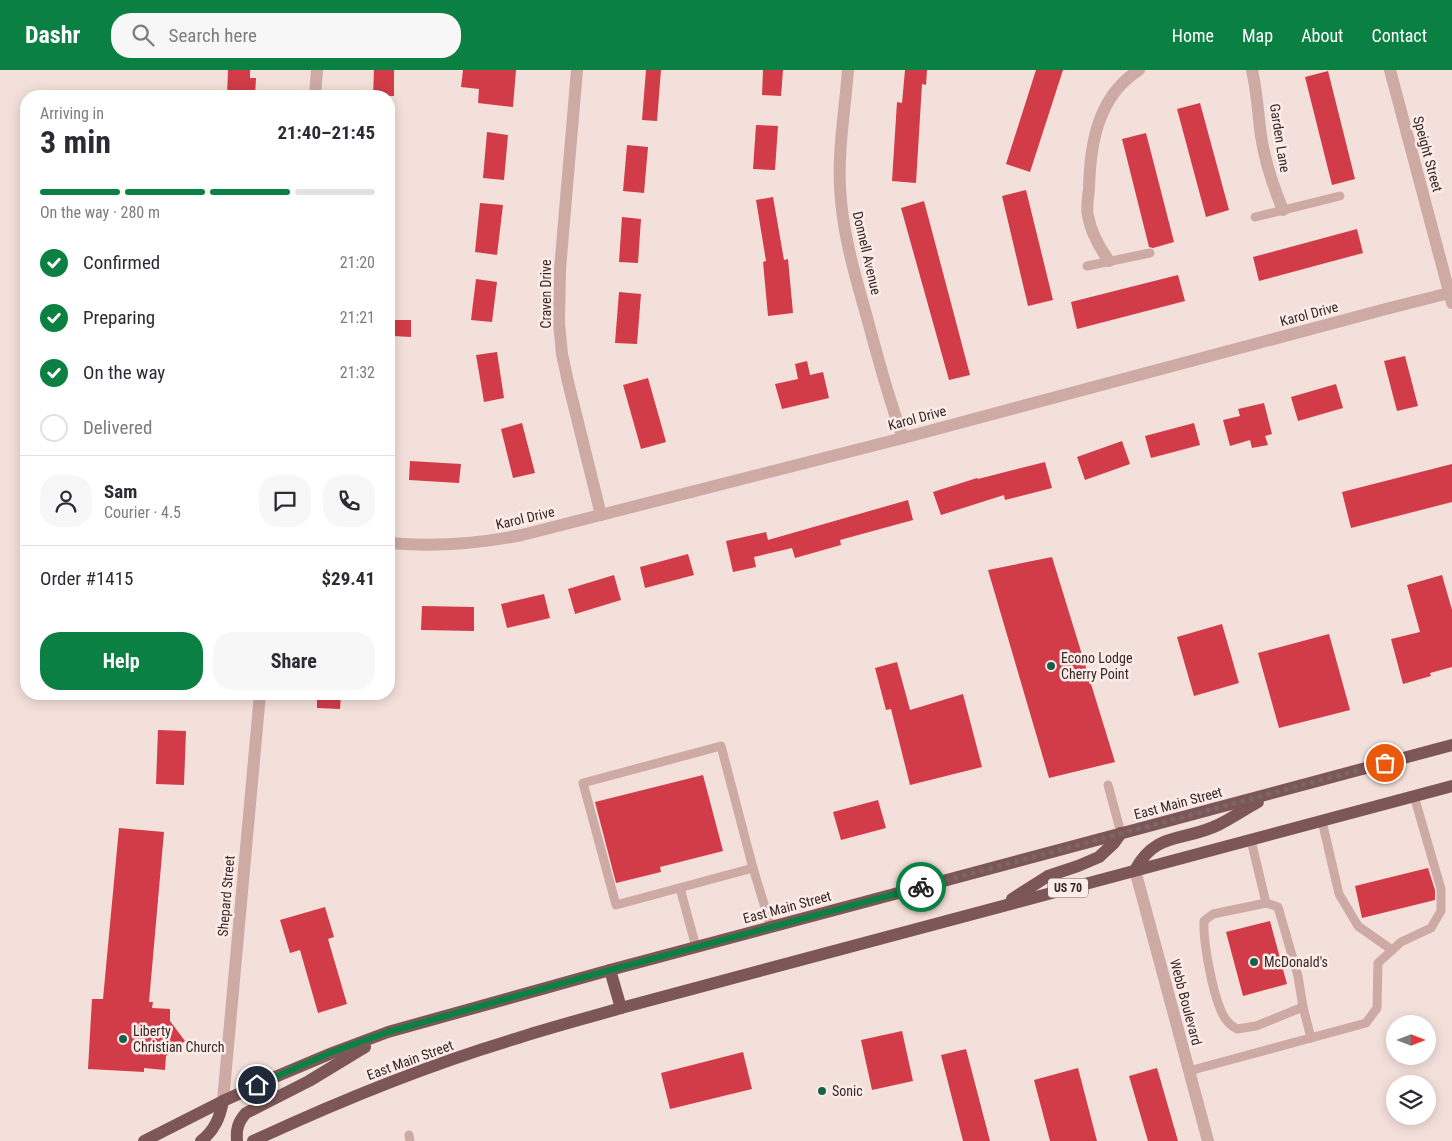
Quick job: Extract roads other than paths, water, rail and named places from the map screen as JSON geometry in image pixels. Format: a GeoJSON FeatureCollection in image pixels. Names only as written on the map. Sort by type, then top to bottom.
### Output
{"type":"FeatureCollection","features":[{"type":"Feature","properties":{"kind":"main road","name":"East Main Street"},"geometry":{"type":"LineString","coordinates":[[144,1141],[223,1101],[332,1052],[388,1032],[610,970],[1452,745]]}},
{"type":"Feature","properties":{"kind":"main road","name":"East Main Street"},"geometry":{"type":"LineString","coordinates":[[253,1141],[334,1105],[404,1077],[518,1038],[621,1008],[1452,786]]}},
{"type":"Feature","properties":{"kind":"main road"},"geometry":{"type":"LineString","coordinates":[[1135,870],[1145,854],[1160,843],[1217,825],[1274,793]]}},
{"type":"Feature","properties":{"kind":"main road"},"geometry":{"type":"LineString","coordinates":[[1000,907],[1048,876],[1078,866],[1099,856],[1114,843],[1121,833]]}},
{"type":"Feature","properties":{"kind":"main road"},"geometry":{"type":"LineString","coordinates":[[610,970],[621,1008]]}},
{"type":"Feature","properties":{"kind":"main road"},"geometry":{"type":"LineString","coordinates":[[237,1141],[237,1127],[246,1113],[309,1081],[388,1032]]}},
{"type":"Feature","properties":{"kind":"main road"},"geometry":{"type":"LineString","coordinates":[[201,1141],[211,1132],[217,1122],[223,1101]]}},
{"type":"Feature","properties":{"kind":"street"},"geometry":{"type":"LineString","coordinates":[[315,90],[317,70]]}},
{"type":"Feature","properties":{"kind":"street","name":"Craven Drive"},"geometry":{"type":"LineString","coordinates":[[577,70],[560,269],[560,323],[562,354],[601,515]]}},
{"type":"Feature","properties":{"kind":"street","name":"Donnell Avenue"},"geometry":{"type":"LineString","coordinates":[[848,70],[840,161],[845,232],[862,300],[902,438]]}},
{"type":"Feature","properties":{"kind":"street"},"geometry":{"type":"LineString","coordinates":[[1109,261],[1100,249],[1087,214],[1089,170],[1093,142],[1096,127],[1110,98],[1119,86],[1139,70]]}},
{"type":"Feature","properties":{"kind":"street","name":"Garden Lane"},"geometry":{"type":"LineString","coordinates":[[1252,70],[1257,92],[1266,163],[1273,188],[1283,210]]}},
{"type":"Feature","properties":{"kind":"street","name":"Speight Street"},"geometry":{"type":"LineString","coordinates":[[1390,70],[1451,298]]}},
{"type":"Feature","properties":{"kind":"street","name":"Karol Drive"},"geometry":{"type":"LineString","coordinates":[[395,543],[440,546],[472,544],[522,535],[902,438],[1382,310],[1451,298]]}},
{"type":"Feature","properties":{"kind":"street","name":"Shepard Street"},"geometry":{"type":"LineString","coordinates":[[223,1101],[259,700]]}},
{"type":"Feature","properties":{"kind":"street","name":"Webb Boulevard"},"geometry":{"type":"LineString","coordinates":[[1135,870],[1208,1141]]}},
{"type":"Feature","properties":{"kind":"lane"},"geometry":{"type":"LineString","coordinates":[[1255,217],[1340,196]]}},
{"type":"Feature","properties":{"kind":"lane"},"geometry":{"type":"LineString","coordinates":[[1088,266],[1150,253]]}},
{"type":"Feature","properties":{"kind":"lane"},"geometry":{"type":"LineString","coordinates":[[753,868],[616,905],[583,783],[721,746],[753,868],[771,927]]}},
{"type":"Feature","properties":{"kind":"lane"},"geometry":{"type":"LineString","coordinates":[[1108,784],[1121,833]]}},
{"type":"Feature","properties":{"kind":"lane"},"geometry":{"type":"LineString","coordinates":[[1189,1071],[1366,1023],[1377,1008],[1378,963],[1401,942],[1431,928],[1441,911],[1441,889],[1414,796]]}},
{"type":"Feature","properties":{"kind":"lane"},"geometry":{"type":"LineString","coordinates":[[1322,821],[1339,894],[1358,926],[1392,950]]}},
{"type":"Feature","properties":{"kind":"lane"},"geometry":{"type":"LineString","coordinates":[[1251,840],[1266,902]]}},
{"type":"Feature","properties":{"kind":"lane"},"geometry":{"type":"LineString","coordinates":[[680,888],[696,947]]}},
{"type":"Feature","properties":{"kind":"lane"},"geometry":{"type":"LineString","coordinates":[[1303,1007],[1256,1026],[1237,1029],[1227,1022],[1217,1003],[1204,934],[1204,921],[1212,914],[1266,902],[1278,907],[1298,976],[1311,1038]]}},
{"type":"Feature","properties":{"kind":"place","name":"Econo Lodge Cherry Point"},"geometry":{"type":"Point","coordinates":[1051,666]}},
{"type":"Feature","properties":{"kind":"place","name":"McDonald's"},"geometry":{"type":"Point","coordinates":[1254,962]}},
{"type":"Feature","properties":{"kind":"place","name":"Liberty Christian Church"},"geometry":{"type":"Point","coordinates":[123,1039]}},
{"type":"Feature","properties":{"kind":"place","name":"Sonic"},"geometry":{"type":"Point","coordinates":[822,1091]}}]}
